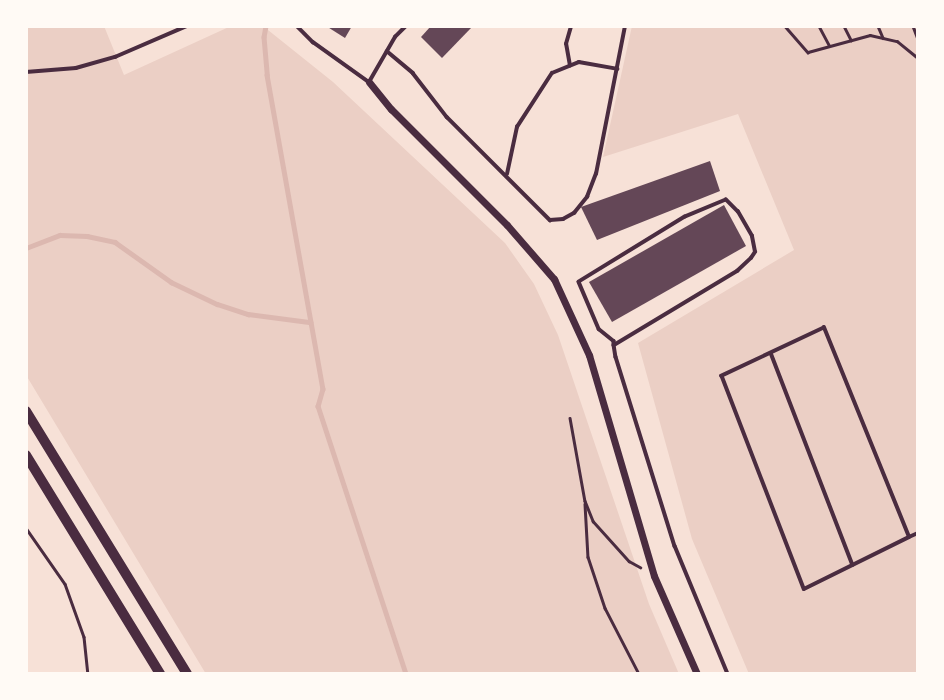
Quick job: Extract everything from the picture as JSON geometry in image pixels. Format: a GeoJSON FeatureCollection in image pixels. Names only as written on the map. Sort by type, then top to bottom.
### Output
{"type":"FeatureCollection","features":[{"type":"Feature","properties":{"kind":"main road"},"geometry":{"type":"LineString","coordinates":[[26,411],[187,674]]}},
{"type":"Feature","properties":{"kind":"main road"},"geometry":{"type":"LineString","coordinates":[[26,455],[160,674]]}},
{"type":"Feature","properties":{"kind":"street"},"geometry":{"type":"LineString","coordinates":[[369,82],[391,109],[507,225],[554,279],[589,355],[654,576],[697,674]]}},
{"type":"Feature","properties":{"kind":"lane"},"geometry":{"type":"LineString","coordinates":[[26,72],[76,68],[115,57],[187,26]]}},
{"type":"Feature","properties":{"kind":"lane"},"geometry":{"type":"LineString","coordinates":[[297,26],[369,82],[405,26]]}},
{"type":"Feature","properties":{"kind":"lane"},"geometry":{"type":"LineString","coordinates":[[570,26],[566,44],[570,66]]}},
{"type":"Feature","properties":{"kind":"lane"},"geometry":{"type":"LineString","coordinates":[[387,51],[413,73],[447,117],[507,174],[550,220],[563,219],[575,213],[587,197],[596,174],[625,26]]}},
{"type":"Feature","properties":{"kind":"lane"},"geometry":{"type":"LineString","coordinates":[[507,174],[517,127],[552,73],[579,62],[617,69]]}},
{"type":"Feature","properties":{"kind":"lane"},"geometry":{"type":"LineString","coordinates":[[614,345],[737,271],[751,258],[755,252],[752,236],[738,212],[726,200],[685,216],[579,282],[599,329],[614,345],[675,546],[727,674]]}},
{"type":"Feature","properties":{"kind":"lane"},"geometry":{"type":"LineString","coordinates":[[909,537],[824,328],[722,376],[804,589],[918,533]]}},
{"type":"Feature","properties":{"kind":"lane"},"geometry":{"type":"LineString","coordinates":[[771,353],[853,565]]}},
{"type":"Feature","properties":{"kind":"path"},"geometry":{"type":"LineString","coordinates":[[785,26],[808,52],[870,35],[897,41],[918,58]]}},
{"type":"Feature","properties":{"kind":"path"},"geometry":{"type":"LineString","coordinates":[[818,26],[829,45]]}},
{"type":"Feature","properties":{"kind":"path"},"geometry":{"type":"LineString","coordinates":[[844,26],[851,40]]}},
{"type":"Feature","properties":{"kind":"path"},"geometry":{"type":"LineString","coordinates":[[878,26],[883,38]]}},
{"type":"Feature","properties":{"kind":"path"},"geometry":{"type":"LineString","coordinates":[[913,26],[918,39]]}},
{"type":"Feature","properties":{"kind":"path"},"geometry":{"type":"LineString","coordinates":[[570,418],[585,501],[589,557],[605,608],[639,674]]}},
{"type":"Feature","properties":{"kind":"path"},"geometry":{"type":"LineString","coordinates":[[585,501],[593,521],[629,561],[654,576]]}},
{"type":"Feature","properties":{"kind":"path"},"geometry":{"type":"LineString","coordinates":[[26,528],[65,584],[84,636],[88,674]]}},
{"type":"Feature","properties":{"kind":"shaded area"},"geometry":{"type":"Polygon","coordinates":[[[26,26],[104,26],[124,75],[231,26],[263,26],[333,82],[505,243],[534,284],[558,335],[649,604],[679,674],[206,674],[26,375],[26,26]]]}},
{"type":"Feature","properties":{"kind":"shaded area"},"geometry":{"type":"Polygon","coordinates":[[[632,26],[918,26],[918,674],[749,674],[692,539],[638,343],[794,250],[738,114],[603,157],[632,26]]]}},
{"type":"Feature","properties":{"kind":"building"},"geometry":{"type":"Polygon","coordinates":[[[326,26],[352,26],[345,38],[326,26]]]}},
{"type":"Feature","properties":{"kind":"building"},"geometry":{"type":"Polygon","coordinates":[[[431,26],[471,28],[442,58],[421,37],[431,26]]]}},
{"type":"Feature","properties":{"kind":"building"},"geometry":{"type":"Polygon","coordinates":[[[710,161],[720,191],[597,240],[581,207],[710,161]]]}},
{"type":"Feature","properties":{"kind":"building"},"geometry":{"type":"Polygon","coordinates":[[[724,205],[746,246],[612,322],[589,282],[724,205]]]}},
{"type":"Feature","properties":{"kind":"waterway"},"geometry":{"type":"LineString","coordinates":[[266,26],[264,37],[267,75],[323,389],[318,406],[406,674]]}},
{"type":"Feature","properties":{"kind":"waterway"},"geometry":{"type":"LineString","coordinates":[[26,248],[60,235],[87,236],[115,242],[171,282],[217,304],[248,314],[310,322]]}}]}
